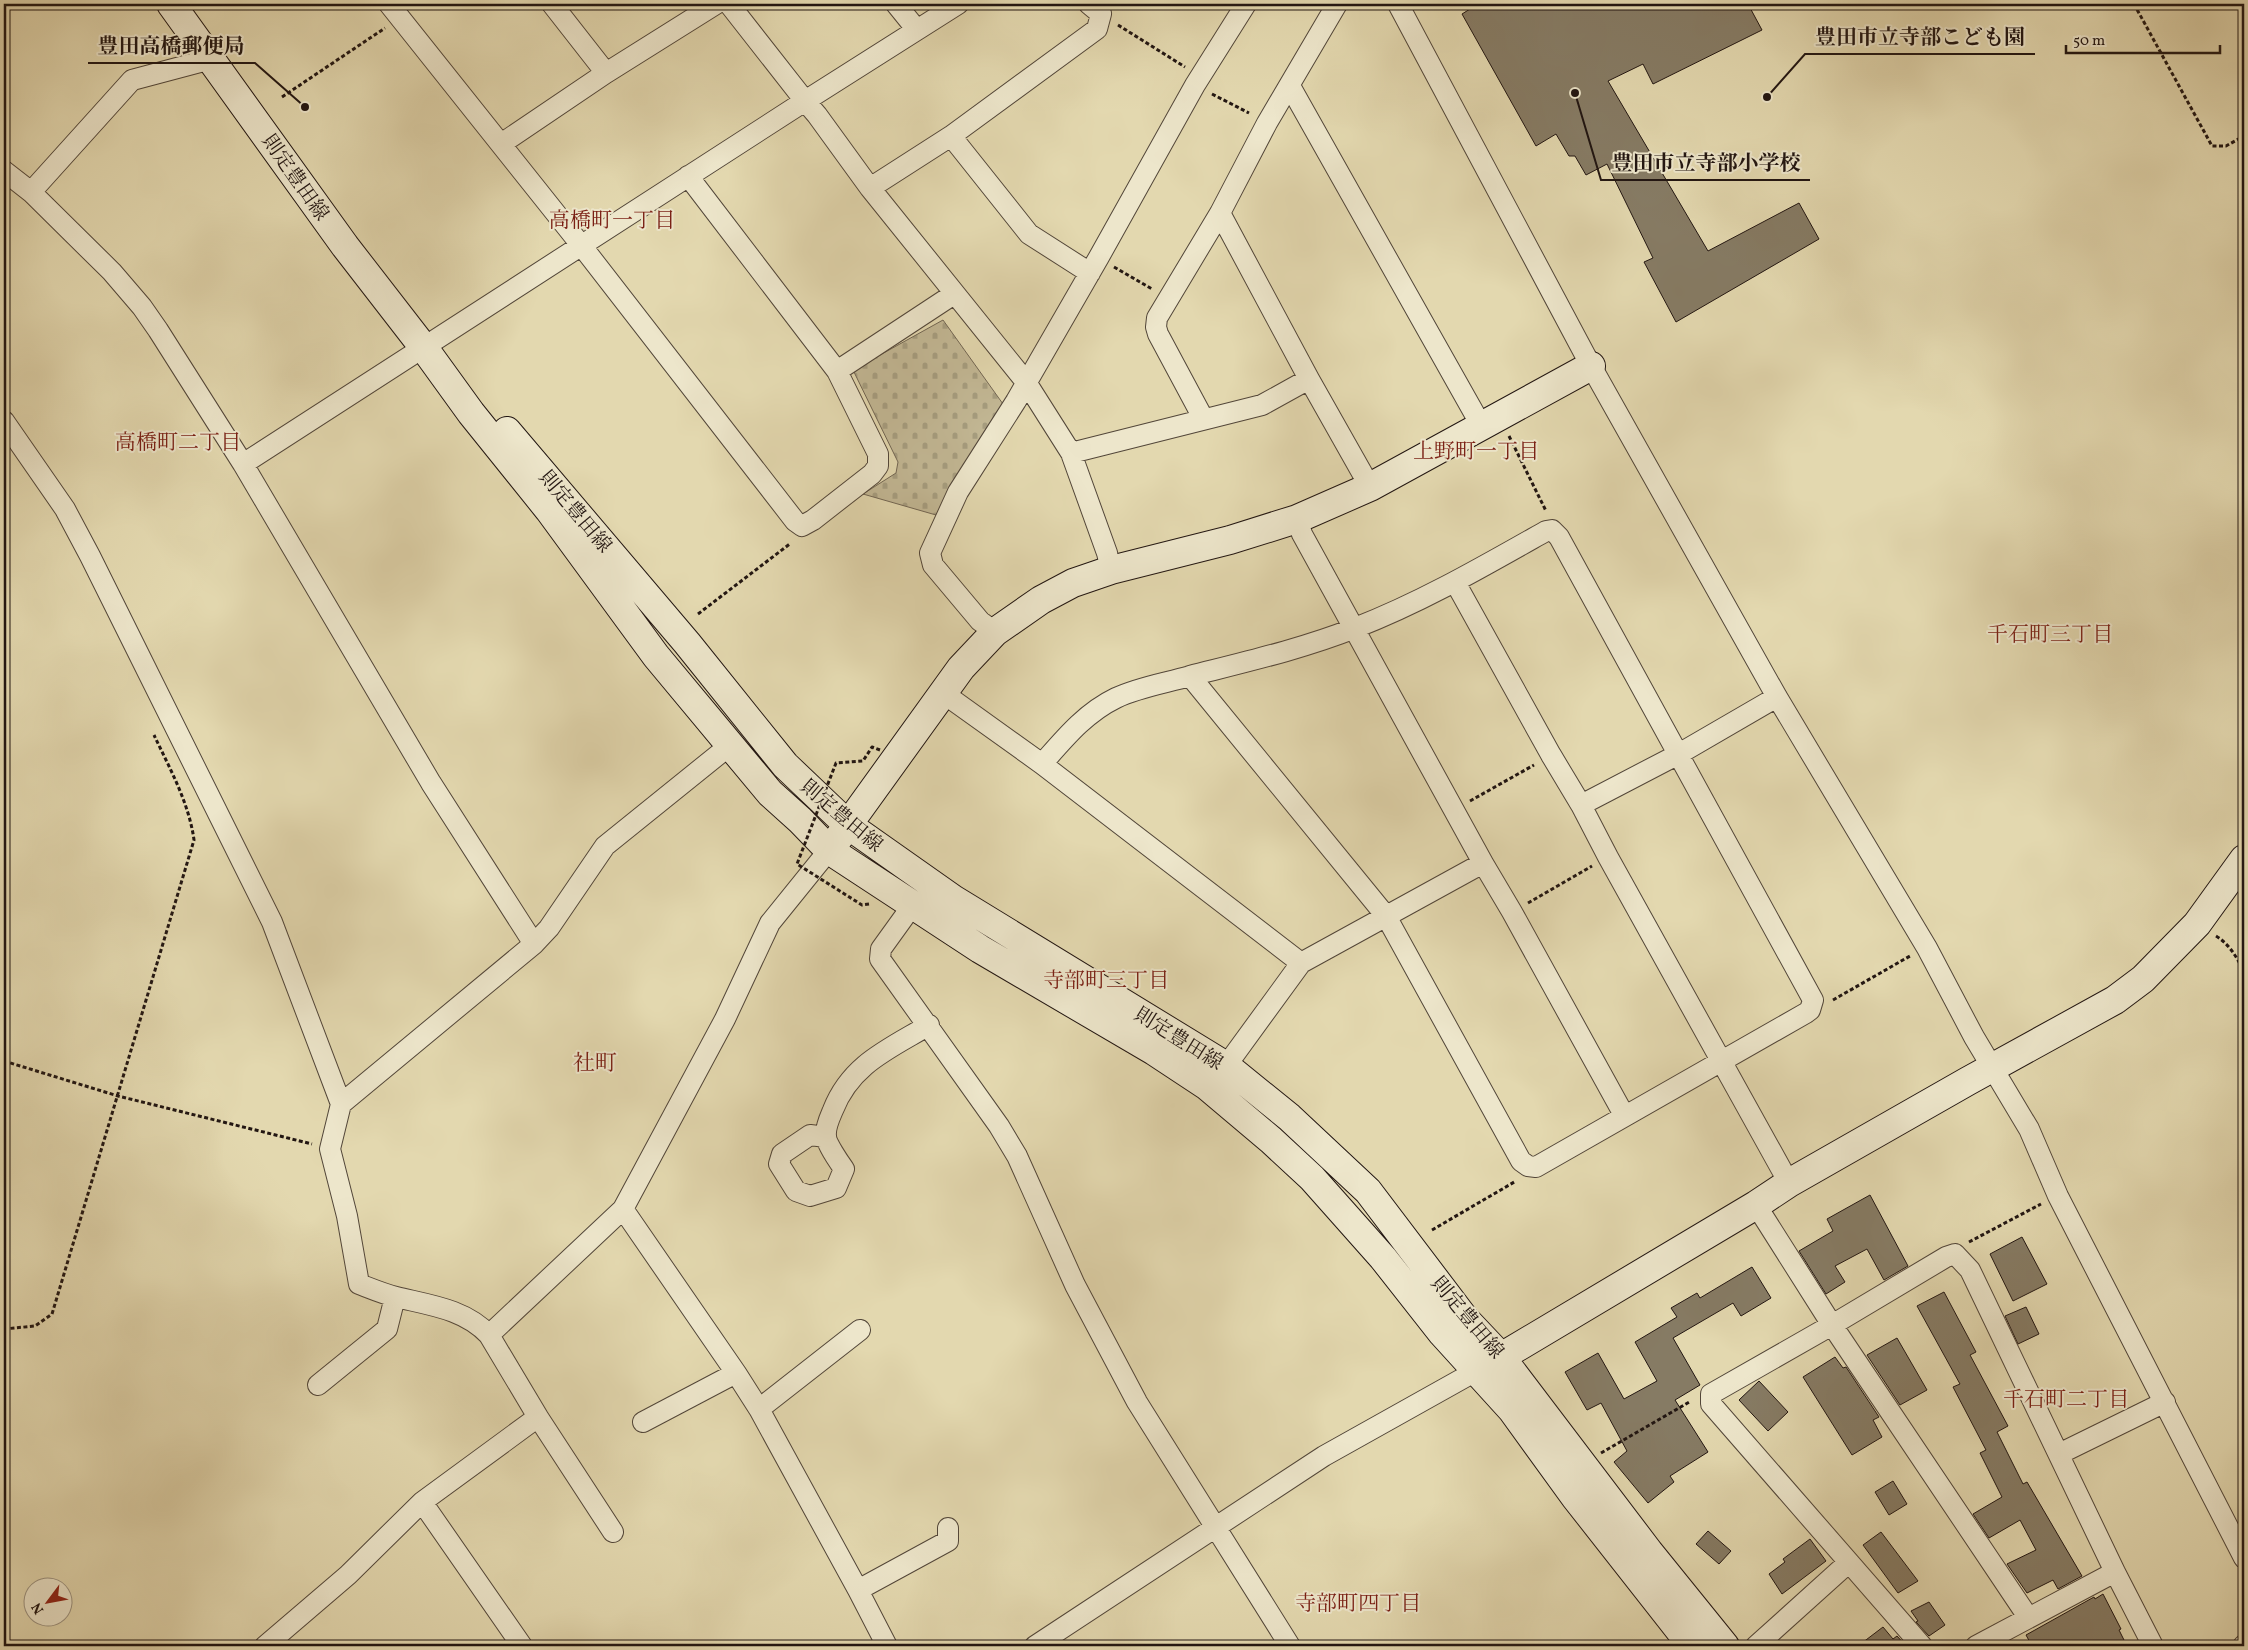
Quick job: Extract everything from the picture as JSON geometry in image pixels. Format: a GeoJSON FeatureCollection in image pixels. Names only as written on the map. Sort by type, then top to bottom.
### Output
{"type":"FeatureCollection","features":[{"type":"Feature","properties":{"kind":"main road","name":"則定豊田線"},"geometry":{"type":"LineString","coordinates":[[171,4],[344,246],[424,348],[471,413],[549,510],[656,656],[770,793],[829,850],[912,906],[980,949],[1154,1051],[1207,1086],[1312,1178],[1383,1258],[1442,1333],[1512,1410],[1688,1645]]}},
{"type":"Feature","properties":{"kind":"main road","name":"則定豊田線"},"geometry":{"type":"LineString","coordinates":[[424,348],[458,378],[502,425],[681,635],[785,765],[848,825],[953,898],[1226,1066],[1289,1117],[1368,1191],[1465,1319],[1501,1357],[1649,1552],[1725,1646]]}},
{"type":"Feature","properties":{"kind":"main road"},"geometry":{"type":"LineString","coordinates":[[829,850],[961,668],[995,632],[1061,588],[1111,570],[1230,540],[1297,520],[1495,429],[1591,366]]}},
{"type":"Feature","properties":{"kind":"main road"},"geometry":{"type":"LineString","coordinates":[[1476,1371],[1756,1205],[1789,1183],[2115,1000],[2143,979],[2197,924],[2244,859]]}},
{"type":"Feature","properties":{"kind":"street"},"geometry":{"type":"LineString","coordinates":[[552,4],[606,73]]}},
{"type":"Feature","properties":{"kind":"street"},"geometry":{"type":"LineString","coordinates":[[501,144],[606,73],[716,4]]}},
{"type":"Feature","properties":{"kind":"street"},"geometry":{"type":"LineString","coordinates":[[729,4],[817,114],[870,188],[1026,382],[1071,453],[1107,553],[1111,570]]}},
{"type":"Feature","properties":{"kind":"street"},"geometry":{"type":"LineString","coordinates":[[896,4],[917,30]]}},
{"type":"Feature","properties":{"kind":"street"},"geometry":{"type":"LineString","coordinates":[[243,464],[958,4]]}},
{"type":"Feature","properties":{"kind":"street"},"geometry":{"type":"LineString","coordinates":[[995,632],[980,621],[933,565],[930,553],[958,492],[1026,382],[1199,78],[1246,4]]}},
{"type":"Feature","properties":{"kind":"street"},"geometry":{"type":"LineString","coordinates":[[1203,418],[1158,334],[1157,318],[1220,213],[1267,123],[1337,4]]}},
{"type":"Feature","properties":{"kind":"street"},"geometry":{"type":"LineString","coordinates":[[1398,4],[1591,366],[1777,697],[1927,948],[1974,1037],[2029,1129],[2058,1196],[2244,1558]]}},
{"type":"Feature","properties":{"kind":"street"},"geometry":{"type":"LineString","coordinates":[[870,188],[951,136],[1097,29],[1095,9]]}},
{"type":"Feature","properties":{"kind":"street"},"geometry":{"type":"LineString","coordinates":[[395,11],[581,245],[789,513],[802,526],[813,520],[872,474],[878,466],[878,454],[838,371],[688,176]]}},
{"type":"Feature","properties":{"kind":"street"},"geometry":{"type":"LineString","coordinates":[[31,192],[132,80],[211,59]]}},
{"type":"Feature","properties":{"kind":"street"},"geometry":{"type":"LineString","coordinates":[[1290,86],[1495,429]]}},
{"type":"Feature","properties":{"kind":"street"},"geometry":{"type":"LineString","coordinates":[[951,136],[1029,234],[1094,265]]}},
{"type":"Feature","properties":{"kind":"street"},"geometry":{"type":"LineString","coordinates":[[4,171],[31,192],[112,272],[142,307],[243,464],[431,783],[534,944]]}},
{"type":"Feature","properties":{"kind":"street"},"geometry":{"type":"LineString","coordinates":[[1220,213],[1309,379],[1370,487]]}},
{"type":"Feature","properties":{"kind":"street"},"geometry":{"type":"LineString","coordinates":[[838,371],[954,294]]}},
{"type":"Feature","properties":{"kind":"street"},"geometry":{"type":"LineString","coordinates":[[1071,453],[1203,418],[1262,405],[1309,379]]}},
{"type":"Feature","properties":{"kind":"street"},"geometry":{"type":"LineString","coordinates":[[4,421],[64,509],[90,556],[272,922],[341,1104],[330,1149],[347,1216],[359,1284],[395,1297],[444,1308],[483,1328],[613,1532]]}},
{"type":"Feature","properties":{"kind":"street"},"geometry":{"type":"LineString","coordinates":[[1297,520],[1302,534],[1624,1115]]}},
{"type":"Feature","properties":{"kind":"street"},"geometry":{"type":"LineString","coordinates":[[1042,764],[1073,728],[1099,708],[1117,698],[1190,676],[1280,653],[1355,628],[1455,582],[1546,531],[1552,530],[1559,537],[1810,993],[1813,1000],[1812,1006],[1806,1013],[1624,1115],[1536,1167],[1528,1166],[1521,1161],[1386,916],[1190,676]]}},
{"type":"Feature","properties":{"kind":"street"},"geometry":{"type":"LineString","coordinates":[[1455,582],[1551,755],[1582,805],[1608,857],[1789,1183]]}},
{"type":"Feature","properties":{"kind":"street"},"geometry":{"type":"LineString","coordinates":[[943,693],[1042,764],[1301,962]]}},
{"type":"Feature","properties":{"kind":"street"},"geometry":{"type":"LineString","coordinates":[[1582,805],[1777,697]]}},
{"type":"Feature","properties":{"kind":"street"},"geometry":{"type":"LineString","coordinates":[[341,1104],[534,944],[549,928],[605,846],[729,746]]}},
{"type":"Feature","properties":{"kind":"street"},"geometry":{"type":"LineString","coordinates":[[489,1335],[622,1209],[631,1189],[726,1019],[770,923],[829,850]]}},
{"type":"Feature","properties":{"kind":"street"},"geometry":{"type":"LineString","coordinates":[[1226,1066],[1301,962],[1483,863]]}},
{"type":"Feature","properties":{"kind":"street"},"geometry":{"type":"LineString","coordinates":[[912,906],[881,949],[880,959],[929,1025],[999,1126],[1017,1156],[1075,1285],[1137,1402],[1290,1646]]}},
{"type":"Feature","properties":{"kind":"street"},"geometry":{"type":"LineString","coordinates":[[826,1137],[829,1120],[838,1095],[855,1073],[870,1060],[929,1025]]}},
{"type":"Feature","properties":{"kind":"street"},"geometry":{"type":"LineString","coordinates":[[1756,1205],[1832,1325],[2028,1617]]}},
{"type":"Feature","properties":{"kind":"street"},"geometry":{"type":"LineString","coordinates":[[622,1209],[759,1409],[887,1646]]}},
{"type":"Feature","properties":{"kind":"street"},"geometry":{"type":"LineString","coordinates":[[1922,1646],[1711,1404],[1710,1399],[1711,1394],[1832,1325],[1946,1256],[1955,1254],[1970,1270],[2115,1572],[2153,1646]]}},
{"type":"Feature","properties":{"kind":"street"},"geometry":{"type":"LineString","coordinates":[[318,1385],[387,1329],[395,1297]]}},
{"type":"Feature","properties":{"kind":"street"},"geometry":{"type":"LineString","coordinates":[[759,1409],[860,1330]]}},
{"type":"Feature","properties":{"kind":"street"},"geometry":{"type":"LineString","coordinates":[[1034,1646],[1324,1456],[1476,1371]]}},
{"type":"Feature","properties":{"kind":"street"},"geometry":{"type":"LineString","coordinates":[[642,1422],[736,1373]]}},
{"type":"Feature","properties":{"kind":"street"},"geometry":{"type":"LineString","coordinates":[[2059,1454],[2165,1402]]}},
{"type":"Feature","properties":{"kind":"street"},"geometry":{"type":"LineString","coordinates":[[265,1646],[348,1575],[422,1502],[538,1417]]}},
{"type":"Feature","properties":{"kind":"street"},"geometry":{"type":"LineString","coordinates":[[422,1502],[522,1646]]}},
{"type":"Feature","properties":{"kind":"street"},"geometry":{"type":"LineString","coordinates":[[858,1590],[948,1541],[948,1528]]}},
{"type":"Feature","properties":{"kind":"street"},"geometry":{"type":"LineString","coordinates":[[1756,1646],[1848,1563]]}},
{"type":"Feature","properties":{"kind":"street"},"geometry":{"type":"LineString","coordinates":[[1976,1646],[2115,1572]]}},
{"type":"Feature","properties":{"kind":"path"},"geometry":{"type":"LineString","coordinates":[[2134,4],[2212,146],[2226,146],[2244,136]]}},
{"type":"Feature","properties":{"kind":"path"},"geometry":{"type":"LineString","coordinates":[[1095,9],[1267,123]]}},
{"type":"Feature","properties":{"kind":"path"},"geometry":{"type":"LineString","coordinates":[[282,97],[395,11]]}},
{"type":"Feature","properties":{"kind":"path"},"geometry":{"type":"LineString","coordinates":[[1094,265],[1169,300]]}},
{"type":"Feature","properties":{"kind":"path"},"geometry":{"type":"LineString","coordinates":[[1495,429],[1550,519],[1552,530]]}},
{"type":"Feature","properties":{"kind":"path"},"geometry":{"type":"LineString","coordinates":[[698,614],[797,539],[802,526]]}},
{"type":"Feature","properties":{"kind":"path"},"geometry":{"type":"LineString","coordinates":[[870,904],[862,905],[797,864],[836,763],[863,761],[872,747],[880,750]]}},
{"type":"Feature","properties":{"kind":"path"},"geometry":{"type":"LineString","coordinates":[[1454,809],[1551,755]]}},
{"type":"Feature","properties":{"kind":"path"},"geometry":{"type":"LineString","coordinates":[[4,1329],[35,1326],[52,1314],[194,840]]}},
{"type":"Feature","properties":{"kind":"path"},"geometry":{"type":"LineString","coordinates":[[1512,912],[1608,857]]}},
{"type":"Feature","properties":{"kind":"path"},"geometry":{"type":"LineString","coordinates":[[2197,924],[2223,940],[2237,957],[2244,972]]}},
{"type":"Feature","properties":{"kind":"path"},"geometry":{"type":"LineString","coordinates":[[1812,1006],[1825,1005],[1914,954]]}},
{"type":"Feature","properties":{"kind":"path"},"geometry":{"type":"LineString","coordinates":[[4,1061],[118,1096],[330,1149]]}},
{"type":"Feature","properties":{"kind":"path"},"geometry":{"type":"LineString","coordinates":[[1432,1230],[1522,1178],[1528,1166]]}},
{"type":"Feature","properties":{"kind":"path"},"geometry":{"type":"LineString","coordinates":[[1955,1254],[1964,1245],[2044,1202]]}},
{"type":"Feature","properties":{"kind":"path"},"geometry":{"type":"LineString","coordinates":[[1598,1455],[1692,1400],[1710,1399]]}},
{"type":"Feature","properties":{"kind":"green space"},"geometry":{"type":"Polygon","coordinates":[[[943,320],[1003,404],[936,515],[863,494],[896,473],[898,462],[853,370],[943,320]]]}},
{"type":"Feature","properties":{"kind":"building"},"geometry":{"type":"Polygon","coordinates":[[[1478,4],[1748,4],[1762,30],[1653,84],[1643,64],[1608,81],[1708,251],[1799,203],[1819,239],[1676,322],[1644,262],[1653,258],[1607,164],[1586,175],[1575,156],[1569,156],[1556,134],[1536,146],[1462,14],[1478,4]]]}},
{"type":"Feature","properties":{"kind":"building"},"geometry":{"type":"Polygon","coordinates":[[[1870,1195],[1908,1266],[1884,1280],[1867,1249],[1835,1266],[1845,1282],[1826,1294],[1799,1251],[1833,1231],[1827,1219],[1870,1195]]]}},
{"type":"Feature","properties":{"kind":"building"},"geometry":{"type":"Polygon","coordinates":[[[2022,1237],[2047,1284],[2013,1301],[1990,1254],[2022,1237]]]}},
{"type":"Feature","properties":{"kind":"building"},"geometry":{"type":"Polygon","coordinates":[[[1752,1267],[1771,1298],[1741,1316],[1733,1303],[1673,1338],[1700,1385],[1675,1400],[1708,1452],[1670,1476],[1674,1482],[1648,1503],[1614,1462],[1627,1451],[1601,1403],[1587,1410],[1565,1372],[1598,1353],[1624,1399],[1657,1381],[1635,1342],[1677,1317],[1671,1308],[1697,1293],[1700,1298],[1752,1267]]]}},
{"type":"Feature","properties":{"kind":"building"},"geometry":{"type":"Polygon","coordinates":[[[1944,1292],[1976,1352],[1970,1355],[2008,1426],[1997,1432],[2023,1484],[2027,1482],[2082,1576],[2058,1589],[2053,1580],[2027,1593],[2007,1564],[2036,1550],[2020,1520],[1989,1538],[1973,1514],[2002,1497],[1980,1453],[1986,1450],[1953,1387],[1960,1384],[1917,1306],[1944,1292]]]}},
{"type":"Feature","properties":{"kind":"building"},"geometry":{"type":"Polygon","coordinates":[[[2026,1307],[2039,1334],[2018,1344],[2005,1316],[2026,1307]]]}},
{"type":"Feature","properties":{"kind":"building"},"geometry":{"type":"Polygon","coordinates":[[[1897,1338],[1927,1390],[1900,1405],[1867,1355],[1897,1338]]]}},
{"type":"Feature","properties":{"kind":"building"},"geometry":{"type":"Polygon","coordinates":[[[1835,1357],[1843,1368],[1846,1367],[1879,1417],[1873,1420],[1882,1437],[1852,1455],[1803,1377],[1835,1357]]]}},
{"type":"Feature","properties":{"kind":"building"},"geometry":{"type":"Polygon","coordinates":[[[1759,1381],[1788,1412],[1768,1431],[1739,1400],[1759,1381]]]}},
{"type":"Feature","properties":{"kind":"building"},"geometry":{"type":"Polygon","coordinates":[[[1893,1481],[1907,1504],[1889,1515],[1875,1492],[1893,1481]]]}},
{"type":"Feature","properties":{"kind":"building"},"geometry":{"type":"Polygon","coordinates":[[[1708,1531],[1731,1551],[1719,1564],[1696,1544],[1708,1531]]]}},
{"type":"Feature","properties":{"kind":"building"},"geometry":{"type":"Polygon","coordinates":[[[1881,1532],[1918,1581],[1898,1593],[1863,1545],[1881,1532]]]}},
{"type":"Feature","properties":{"kind":"building"},"geometry":{"type":"Polygon","coordinates":[[[1810,1539],[1826,1561],[1782,1594],[1769,1574],[1785,1562],[1783,1559],[1810,1539]]]}},
{"type":"Feature","properties":{"kind":"building"},"geometry":{"type":"Polygon","coordinates":[[[2103,1594],[2121,1629],[2119,1630],[2127,1646],[2032,1646],[2026,1635],[2094,1597],[2095,1599],[2103,1594]]]}},
{"type":"Feature","properties":{"kind":"building"},"geometry":{"type":"Polygon","coordinates":[[[1929,1602],[1945,1625],[1929,1636],[1916,1622],[1918,1621],[1911,1611],[1929,1602]]]}},
{"type":"Feature","properties":{"kind":"building"},"geometry":{"type":"Polygon","coordinates":[[[1883,1627],[1893,1639],[1897,1636],[1906,1646],[1858,1646],[1883,1627]]]}},
{"type":"Feature","properties":{"kind":"place","name":"豊田市立寺部小学校"},"geometry":{"type":"Point","coordinates":[1575,93]}},
{"type":"Feature","properties":{"kind":"place","name":"豊田市立寺部こども園"},"geometry":{"type":"Point","coordinates":[1767,97]}},
{"type":"Feature","properties":{"kind":"place","name":"豊田高橋郵便局"},"geometry":{"type":"Point","coordinates":[305,107]}},
{"type":"Feature","properties":{"kind":"district","name":"高橋町一丁目"},"geometry":{"type":"Point","coordinates":[612,220]}},
{"type":"Feature","properties":{"kind":"district","name":"高橋町二丁目"},"geometry":{"type":"Point","coordinates":[178,442]}},
{"type":"Feature","properties":{"kind":"district","name":"上野町一丁目"},"geometry":{"type":"Point","coordinates":[1476,451]}},
{"type":"Feature","properties":{"kind":"district","name":"千石町三丁目"},"geometry":{"type":"Point","coordinates":[2050,634]}},
{"type":"Feature","properties":{"kind":"district","name":"寺部町三丁目"},"geometry":{"type":"Point","coordinates":[1106,980]}},
{"type":"Feature","properties":{"kind":"district","name":"社町"},"geometry":{"type":"Point","coordinates":[595,1062]}},
{"type":"Feature","properties":{"kind":"district","name":"千石町二丁目"},"geometry":{"type":"Point","coordinates":[2066,1399]}},
{"type":"Feature","properties":{"kind":"district","name":"寺部町四丁目"},"geometry":{"type":"Point","coordinates":[1358,1603]}}]}
